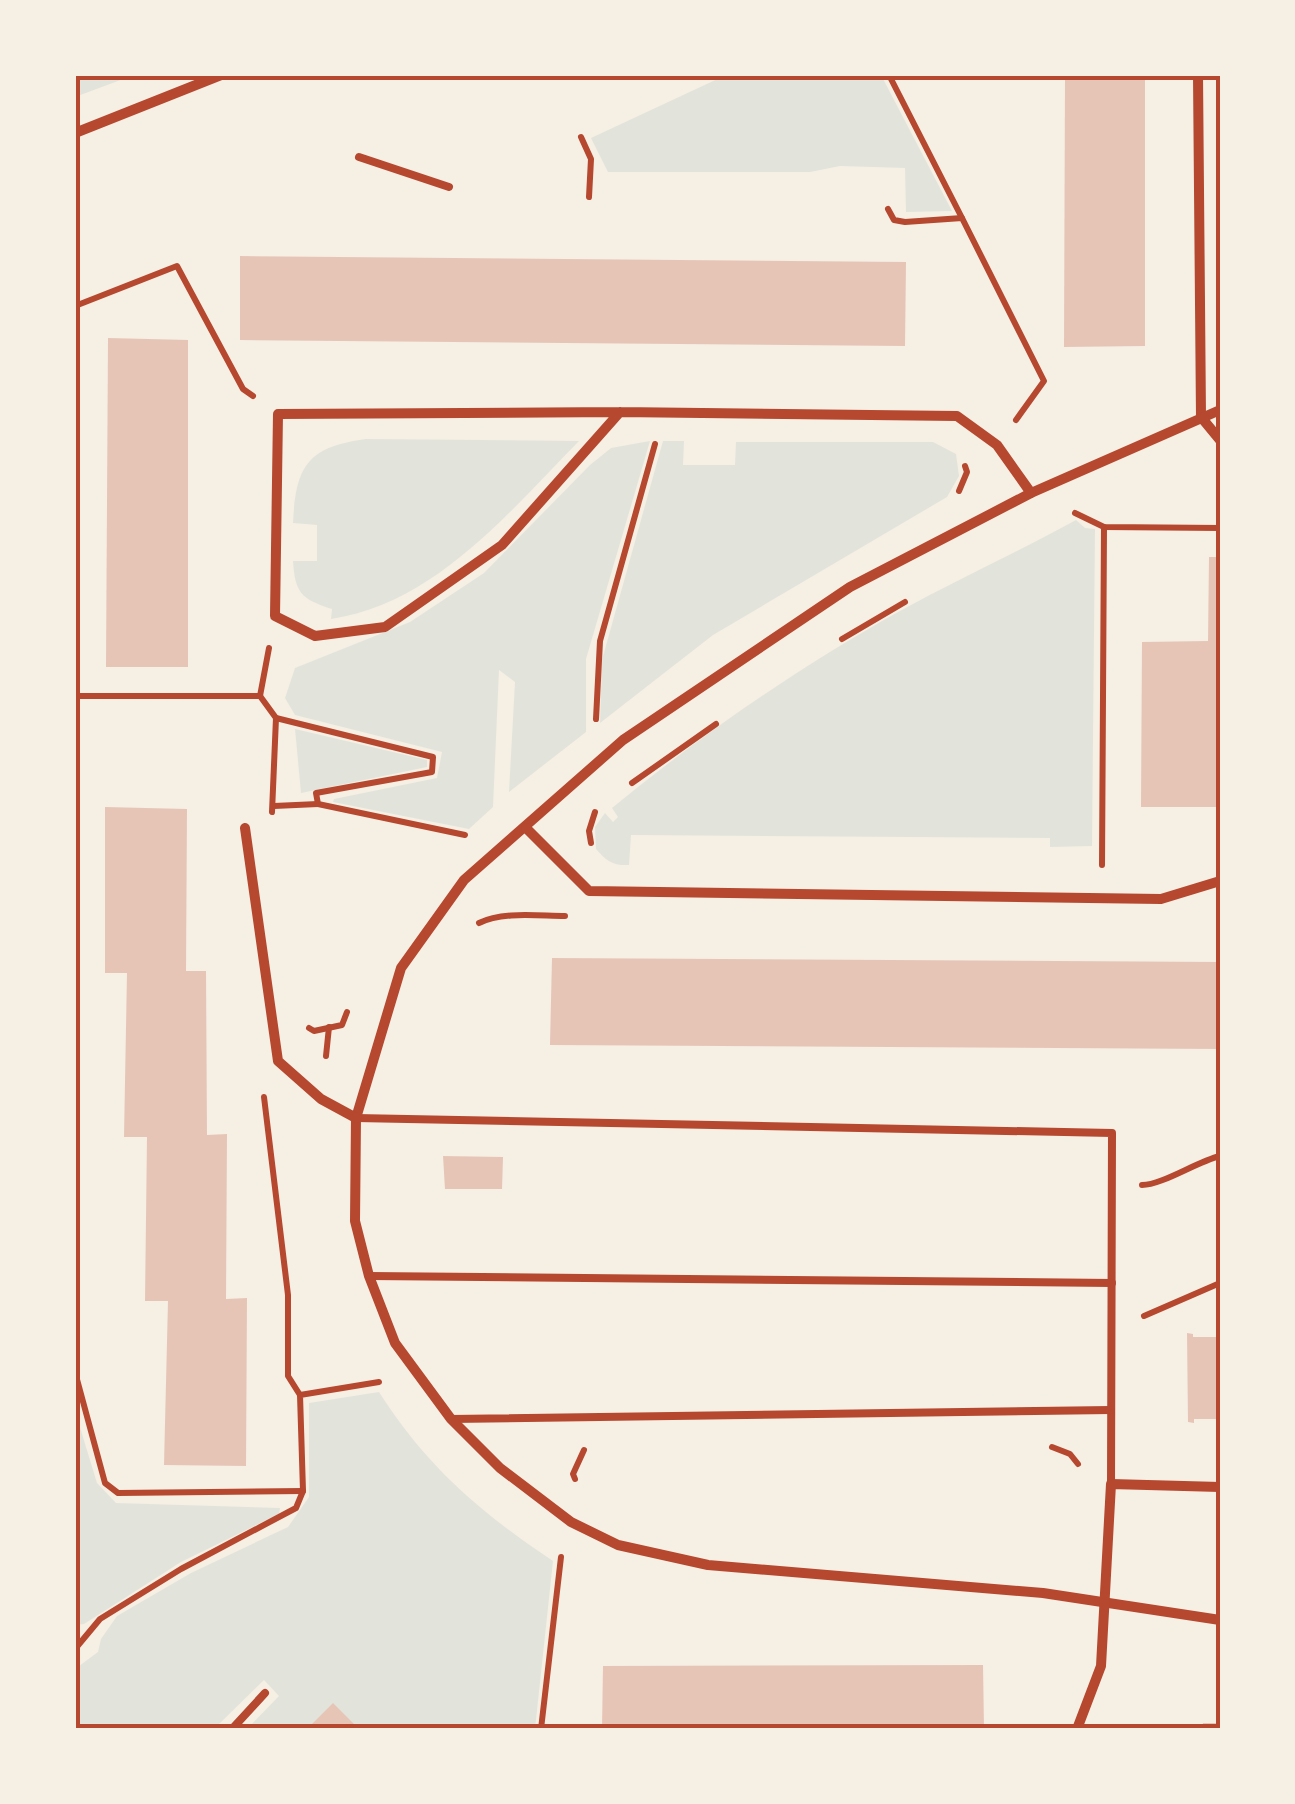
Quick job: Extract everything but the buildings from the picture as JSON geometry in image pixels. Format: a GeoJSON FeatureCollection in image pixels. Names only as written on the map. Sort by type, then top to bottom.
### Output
{"type":"FeatureCollection","features":[{"type":"Feature","properties":{"kind":"street"},"geometry":{"type":"LineString","coordinates":[[75,133],[221,75]]}},
{"type":"Feature","properties":{"kind":"street"},"geometry":{"type":"LineString","coordinates":[[1198,75],[1201,417],[1220,440]]}},
{"type":"Feature","properties":{"kind":"street"},"geometry":{"type":"LineString","coordinates":[[1220,410],[1031,494],[850,587],[623,740],[464,880],[401,968],[356,1118],[355,1221],[369,1276],[395,1343],[452,1419],[514,1479],[571,1522],[618,1545],[708,1564],[1042,1593],[1220,1620]]}},
{"type":"Feature","properties":{"kind":"street"},"geometry":{"type":"LineString","coordinates":[[620,412],[502,545],[385,627],[315,636],[276,616],[278,414],[620,412],[957,416],[998,445],[1031,494]]}},
{"type":"Feature","properties":{"kind":"street"},"geometry":{"type":"LineString","coordinates":[[245,828],[278,1061],[321,1099],[356,1118]]}},
{"type":"Feature","properties":{"kind":"street"},"geometry":{"type":"LineString","coordinates":[[526,828],[589,891],[1162,900],[1220,881]]}},
{"type":"Feature","properties":{"kind":"street"},"geometry":{"type":"LineString","coordinates":[[1077,1729],[1101,1666],[1111,1484],[1220,1486]]}},
{"type":"Feature","properties":{"kind":"lane"},"geometry":{"type":"LineString","coordinates":[[359,157],[449,187]]}},
{"type":"Feature","properties":{"kind":"lane"},"geometry":{"type":"LineString","coordinates":[[356,1118],[1112,1133],[1111,1484]]}},
{"type":"Feature","properties":{"kind":"lane"},"geometry":{"type":"LineString","coordinates":[[369,1276],[1112,1283]]}},
{"type":"Feature","properties":{"kind":"lane"},"geometry":{"type":"LineString","coordinates":[[452,1419],[1111,1410]]}},
{"type":"Feature","properties":{"kind":"lane"},"geometry":{"type":"LineString","coordinates":[[232,1729],[266,1693]]}},
{"type":"Feature","properties":{"kind":"path"},"geometry":{"type":"LineString","coordinates":[[889,75],[1044,380],[998,445]]}},
{"type":"Feature","properties":{"kind":"path"},"geometry":{"type":"LineString","coordinates":[[581,137],[590,159],[590,197]]}},
{"type":"Feature","properties":{"kind":"path"},"geometry":{"type":"LineString","coordinates":[[888,209],[894,220],[905,222],[962,218]]}},
{"type":"Feature","properties":{"kind":"path"},"geometry":{"type":"LineString","coordinates":[[75,306],[177,266],[243,390],[278,414]]}},
{"type":"Feature","properties":{"kind":"path"},"geometry":{"type":"LineString","coordinates":[[595,766],[600,641],[659,433]]}},
{"type":"Feature","properties":{"kind":"path"},"geometry":{"type":"LineString","coordinates":[[952,498],[959,492],[967,472],[963,456]]}},
{"type":"Feature","properties":{"kind":"path"},"geometry":{"type":"LineString","coordinates":[[1060,521],[1078,512],[1104,527],[1220,528]]}},
{"type":"Feature","properties":{"kind":"path"},"geometry":{"type":"LineString","coordinates":[[1102,899],[1104,527]]}},
{"type":"Feature","properties":{"kind":"path"},"geometry":{"type":"LineString","coordinates":[[832,645],[906,602]]}},
{"type":"Feature","properties":{"kind":"path"},"geometry":{"type":"LineString","coordinates":[[268,819],[274,806],[276,718],[260,696],[276,616]]}},
{"type":"Feature","properties":{"kind":"path"},"geometry":{"type":"LineString","coordinates":[[75,696],[260,696]]}},
{"type":"Feature","properties":{"kind":"path"},"geometry":{"type":"LineString","coordinates":[[276,718],[433,757],[432,772],[316,793],[318,804],[471,836],[460,846]]}},
{"type":"Feature","properties":{"kind":"path"},"geometry":{"type":"LineString","coordinates":[[628,786],[722,720]]}},
{"type":"Feature","properties":{"kind":"path"},"geometry":{"type":"LineString","coordinates":[[592,850],[588,830],[596,808]]}},
{"type":"Feature","properties":{"kind":"path"},"geometry":{"type":"LineString","coordinates":[[466,931],[485,919],[574,916]]}},
{"type":"Feature","properties":{"kind":"path"},"geometry":{"type":"LineString","coordinates":[[304,1024],[314,1030],[342,1024],[354,998]]}},
{"type":"Feature","properties":{"kind":"path"},"geometry":{"type":"LineString","coordinates":[[1141,1185],[1152,1185],[1199,1161],[1220,1156]]}},
{"type":"Feature","properties":{"kind":"path"},"geometry":{"type":"LineString","coordinates":[[1139,1316],[1150,1316],[1220,1283]]}},
{"type":"Feature","properties":{"kind":"path"},"geometry":{"type":"LineString","coordinates":[[75,1372],[105,1483],[118,1493],[303,1490]]}},
{"type":"Feature","properties":{"kind":"path"},"geometry":{"type":"LineString","coordinates":[[75,1649],[100,1619],[296,1508],[303,1490],[300,1395],[380,1382],[390,1397]]}},
{"type":"Feature","properties":{"kind":"path"},"geometry":{"type":"LineString","coordinates":[[577,1484],[573,1474],[582,1452],[595,1445]]}},
{"type":"Feature","properties":{"kind":"path"},"geometry":{"type":"LineString","coordinates":[[541,1729],[563,1558],[548,1548]]}},
{"type":"Feature","properties":{"kind":"shaded area"},"geometry":{"type":"Polygon","coordinates":[[[75,75],[134,75],[75,97],[75,75]]]}},
{"type":"Feature","properties":{"kind":"shaded area"},"geometry":{"type":"Polygon","coordinates":[[[726,75],[881,75],[952,211],[906,212],[905,168],[608,172],[591,138],[726,75]]]}},
{"type":"Feature","properties":{"kind":"shaded area"},"geometry":{"type":"Polygon","coordinates":[[[366,439],[579,441],[498,524],[437,575],[369,610],[331,619],[332,609],[307,598],[296,581],[293,561],[317,561],[317,525],[293,523],[298,487],[302,473],[318,454],[366,439]]]}},
{"type":"Feature","properties":{"kind":"shaded area"},"geometry":{"type":"Polygon","coordinates":[[[650,441],[586,659],[586,732],[509,792],[515,682],[499,670],[493,807],[469,829],[333,802],[437,778],[442,752],[295,715],[285,698],[295,668],[410,622],[484,573],[611,448],[650,441]]]}},
{"type":"Feature","properties":{"kind":"shaded area"},"geometry":{"type":"Polygon","coordinates":[[[663,441],[684,441],[683,465],[735,465],[736,442],[933,442],[956,454],[959,476],[947,497],[713,635],[600,723],[602,660],[663,441]]]}},
{"type":"Feature","properties":{"kind":"shaded area"},"geometry":{"type":"Polygon","coordinates":[[[1076,520],[1085,528],[1095,529],[1092,846],[1050,847],[1050,838],[631,835],[629,865],[611,862],[596,849],[595,827],[605,813],[613,822],[618,817],[612,808],[752,703],[900,611],[1076,520]]]}},
{"type":"Feature","properties":{"kind":"shaded area"},"geometry":{"type":"Polygon","coordinates":[[[295,729],[427,760],[427,767],[301,793],[295,729]]]}},
{"type":"Feature","properties":{"kind":"shaded area"},"geometry":{"type":"Polygon","coordinates":[[[379,1392],[416,1443],[457,1486],[502,1525],[553,1561],[535,1729],[247,1729],[279,1696],[264,1680],[214,1729],[75,1729],[75,1669],[98,1652],[101,1639],[117,1616],[191,1573],[288,1527],[309,1497],[309,1403],[379,1392]]]}},
{"type":"Feature","properties":{"kind":"shaded area"},"geometry":{"type":"Polygon","coordinates":[[[75,1411],[97,1483],[116,1503],[280,1508],[279,1514],[181,1562],[84,1624],[75,1625],[75,1411]]]}}]}
